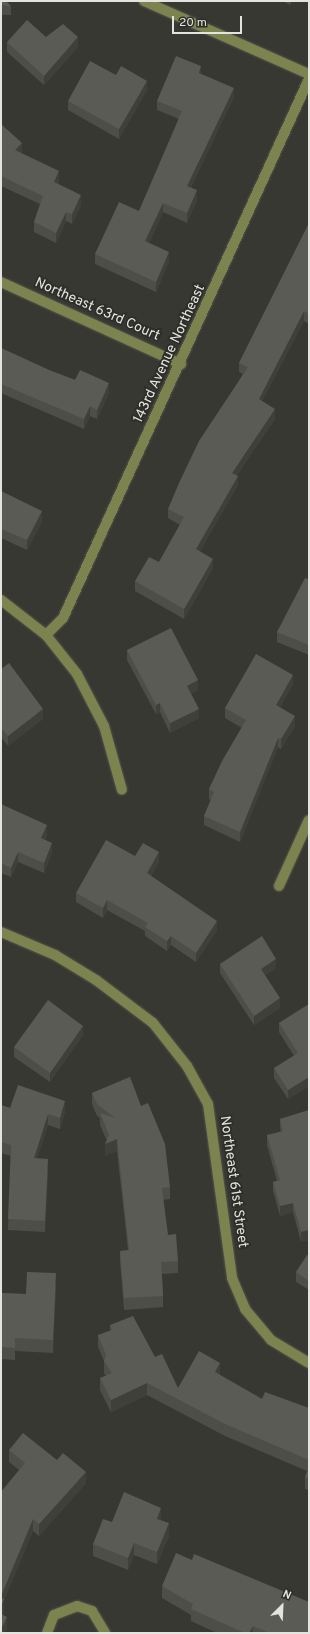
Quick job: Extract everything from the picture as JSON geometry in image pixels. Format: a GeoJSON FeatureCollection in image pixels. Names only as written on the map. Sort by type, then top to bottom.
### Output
{"type":"FeatureCollection","features":[{"type":"Feature","properties":{"kind":"street"},"geometry":{"type":"LineString","coordinates":[[144,1],[309,74]]}},
{"type":"Feature","properties":{"kind":"street","name":"143rd Avenue Northeast"},"geometry":{"type":"LineString","coordinates":[[46,635],[63,618],[181,364],[309,78]]}},
{"type":"Feature","properties":{"kind":"street","name":"Northeast 63rd Court"},"geometry":{"type":"LineString","coordinates":[[1,282],[181,364]]}},
{"type":"Feature","properties":{"kind":"street"},"geometry":{"type":"LineString","coordinates":[[1,600],[46,635],[77,674],[104,726],[122,790]]}},
{"type":"Feature","properties":{"kind":"street"},"geometry":{"type":"LineString","coordinates":[[279,886],[309,820]]}},
{"type":"Feature","properties":{"kind":"street","name":"Northeast 61st Street"},"geometry":{"type":"LineString","coordinates":[[2,935],[56,955],[96,980],[153,1023],[188,1066],[208,1104],[232,1278],[242,1303],[271,1340],[309,1363]]}},
{"type":"Feature","properties":{"kind":"street"},"geometry":{"type":"LineString","coordinates":[[47,1633],[54,1615],[61,1609],[77,1606],[92,1611],[105,1633]]}},
{"type":"Feature","properties":{"kind":"building"},"geometry":{"type":"Polygon","coordinates":[[[1,1],[6,1],[11,6],[1,5],[1,1]]]}},
{"type":"Feature","properties":{"kind":"building"},"geometry":{"type":"Polygon","coordinates":[[[27,20],[46,37],[63,24],[78,37],[44,76],[7,42],[27,20]]]}},
{"type":"Feature","properties":{"kind":"building"},"geometry":{"type":"Polygon","coordinates":[[[176,56],[201,66],[199,73],[234,88],[187,186],[197,190],[187,213],[163,203],[145,241],[169,252],[156,282],[95,254],[119,202],[139,211],[182,111],[157,101],[176,56]]]}},
{"type":"Feature","properties":{"kind":"building"},"geometry":{"type":"Polygon","coordinates":[[[90,61],[116,75],[121,66],[147,81],[119,129],[68,101],[90,61]]]}},
{"type":"Feature","properties":{"kind":"building"},"geometry":{"type":"Polygon","coordinates":[[[1,124],[22,143],[15,150],[59,171],[54,182],[81,195],[72,214],[66,212],[56,233],[34,222],[43,196],[1,176],[1,124]]]}},
{"type":"Feature","properties":{"kind":"building"},"geometry":{"type":"Polygon","coordinates":[[[309,223],[309,314],[304,311],[259,399],[275,409],[232,473],[238,476],[196,549],[213,559],[184,609],[135,581],[149,557],[159,562],[184,517],[168,509],[179,483],[199,441],[248,367],[239,363],[309,223]]]}},
{"type":"Feature","properties":{"kind":"building"},"geometry":{"type":"Polygon","coordinates":[[[1,348],[75,380],[80,370],[109,383],[97,410],[90,406],[84,419],[1,384],[1,348]]]}},
{"type":"Feature","properties":{"kind":"building"},"geometry":{"type":"Polygon","coordinates":[[[1,491],[42,511],[27,540],[1,529],[1,491]]]}},
{"type":"Feature","properties":{"kind":"building"},"geometry":{"type":"Polygon","coordinates":[[[305,578],[309,579],[309,645],[277,632],[305,578]]]}},
{"type":"Feature","properties":{"kind":"building"},"geometry":{"type":"Polygon","coordinates":[[[171,628],[198,680],[187,686],[199,709],[170,723],[160,703],[156,705],[127,650],[171,628]]]}},
{"type":"Feature","properties":{"kind":"building"},"geometry":{"type":"Polygon","coordinates":[[[256,654],[293,675],[276,705],[295,716],[281,739],[278,738],[240,832],[204,816],[214,792],[209,789],[222,761],[246,720],[225,708],[256,654]]]}},
{"type":"Feature","properties":{"kind":"building"},"geometry":{"type":"Polygon","coordinates":[[[9,663],[43,709],[8,736],[1,728],[1,669],[9,663]]]}},
{"type":"Feature","properties":{"kind":"building"},"geometry":{"type":"Polygon","coordinates":[[[1,804],[47,825],[41,838],[52,843],[44,863],[18,852],[11,868],[1,863],[1,804]]]}},
{"type":"Feature","properties":{"kind":"building"},"geometry":{"type":"Polygon","coordinates":[[[106,840],[135,856],[143,843],[159,852],[147,873],[217,921],[196,953],[171,936],[167,941],[145,927],[148,923],[107,900],[103,908],[76,893],[106,840]]]}},
{"type":"Feature","properties":{"kind":"building"},"geometry":{"type":"Polygon","coordinates":[[[262,936],[276,959],[261,969],[280,998],[254,1016],[220,964],[262,936]]]}},
{"type":"Feature","properties":{"kind":"building"},"geometry":{"type":"Polygon","coordinates":[[[48,1000],[83,1026],[50,1073],[14,1047],[48,1000]]]}},
{"type":"Feature","properties":{"kind":"building"},"geometry":{"type":"Polygon","coordinates":[[[309,1004],[309,1077],[288,1090],[274,1068],[298,1053],[279,1023],[309,1004]]]}},
{"type":"Feature","properties":{"kind":"building"},"geometry":{"type":"Polygon","coordinates":[[[130,1077],[141,1106],[148,1103],[165,1144],[170,1187],[162,1188],[168,1235],[176,1234],[178,1261],[161,1262],[163,1296],[124,1298],[120,1251],[129,1250],[117,1139],[105,1144],[109,1135],[100,1113],[115,1118],[97,1104],[92,1093],[130,1077]]]}},
{"type":"Feature","properties":{"kind":"building"},"geometry":{"type":"Polygon","coordinates":[[[18,1085],[65,1101],[60,1118],[48,1114],[34,1158],[48,1159],[45,1221],[8,1219],[11,1145],[1,1142],[1,1105],[10,1108],[18,1085]]]}},
{"type":"Feature","properties":{"kind":"building"},"geometry":{"type":"Polygon","coordinates":[[[309,1110],[309,1230],[301,1232],[293,1203],[280,1206],[273,1182],[280,1180],[267,1135],[283,1131],[280,1119],[309,1110]]]}},
{"type":"Feature","properties":{"kind":"building"},"geometry":{"type":"Polygon","coordinates":[[[307,1255],[309,1256],[309,1281],[296,1272],[307,1255]]]}},
{"type":"Feature","properties":{"kind":"building"},"geometry":{"type":"Polygon","coordinates":[[[27,1272],[56,1273],[53,1340],[15,1338],[15,1348],[1,1347],[1,1293],[26,1294],[27,1272]]]}},
{"type":"Feature","properties":{"kind":"building"},"geometry":{"type":"Polygon","coordinates":[[[133,1316],[155,1357],[162,1354],[178,1388],[199,1351],[220,1363],[215,1372],[262,1399],[265,1392],[309,1408],[309,1460],[225,1424],[147,1383],[111,1400],[100,1378],[112,1373],[104,1361],[106,1355],[98,1335],[112,1330],[110,1325],[133,1316]]]}},
{"type":"Feature","properties":{"kind":"building"},"geometry":{"type":"Polygon","coordinates":[[[23,1433],[57,1460],[63,1453],[86,1472],[39,1524],[33,1519],[1,1596],[1,1492],[25,1463],[9,1450],[23,1433]]]}},
{"type":"Feature","properties":{"kind":"building"},"geometry":{"type":"Polygon","coordinates":[[[309,1467],[309,1478],[305,1477],[309,1467]]]}},
{"type":"Feature","properties":{"kind":"building"},"geometry":{"type":"Polygon","coordinates":[[[124,1492],[161,1508],[157,1519],[169,1523],[157,1552],[134,1543],[128,1558],[93,1544],[103,1519],[112,1522],[124,1492]]]}},
{"type":"Feature","properties":{"kind":"building"},"geometry":{"type":"Polygon","coordinates":[[[176,1553],[192,1560],[194,1554],[309,1602],[309,1633],[270,1633],[253,1626],[249,1633],[245,1633],[191,1609],[193,1604],[162,1586],[176,1553]]]}},
{"type":"Feature","properties":{"kind":"building"},"geometry":{"type":"Polygon","coordinates":[[[1,1598],[4,1599],[1,1607],[1,1598]]]}},
{"type":"Feature","properties":{"kind":"building"},"geometry":{"type":"Polygon","coordinates":[[[1,1614],[7,1617],[1,1629],[1,1614]]]}}]}
